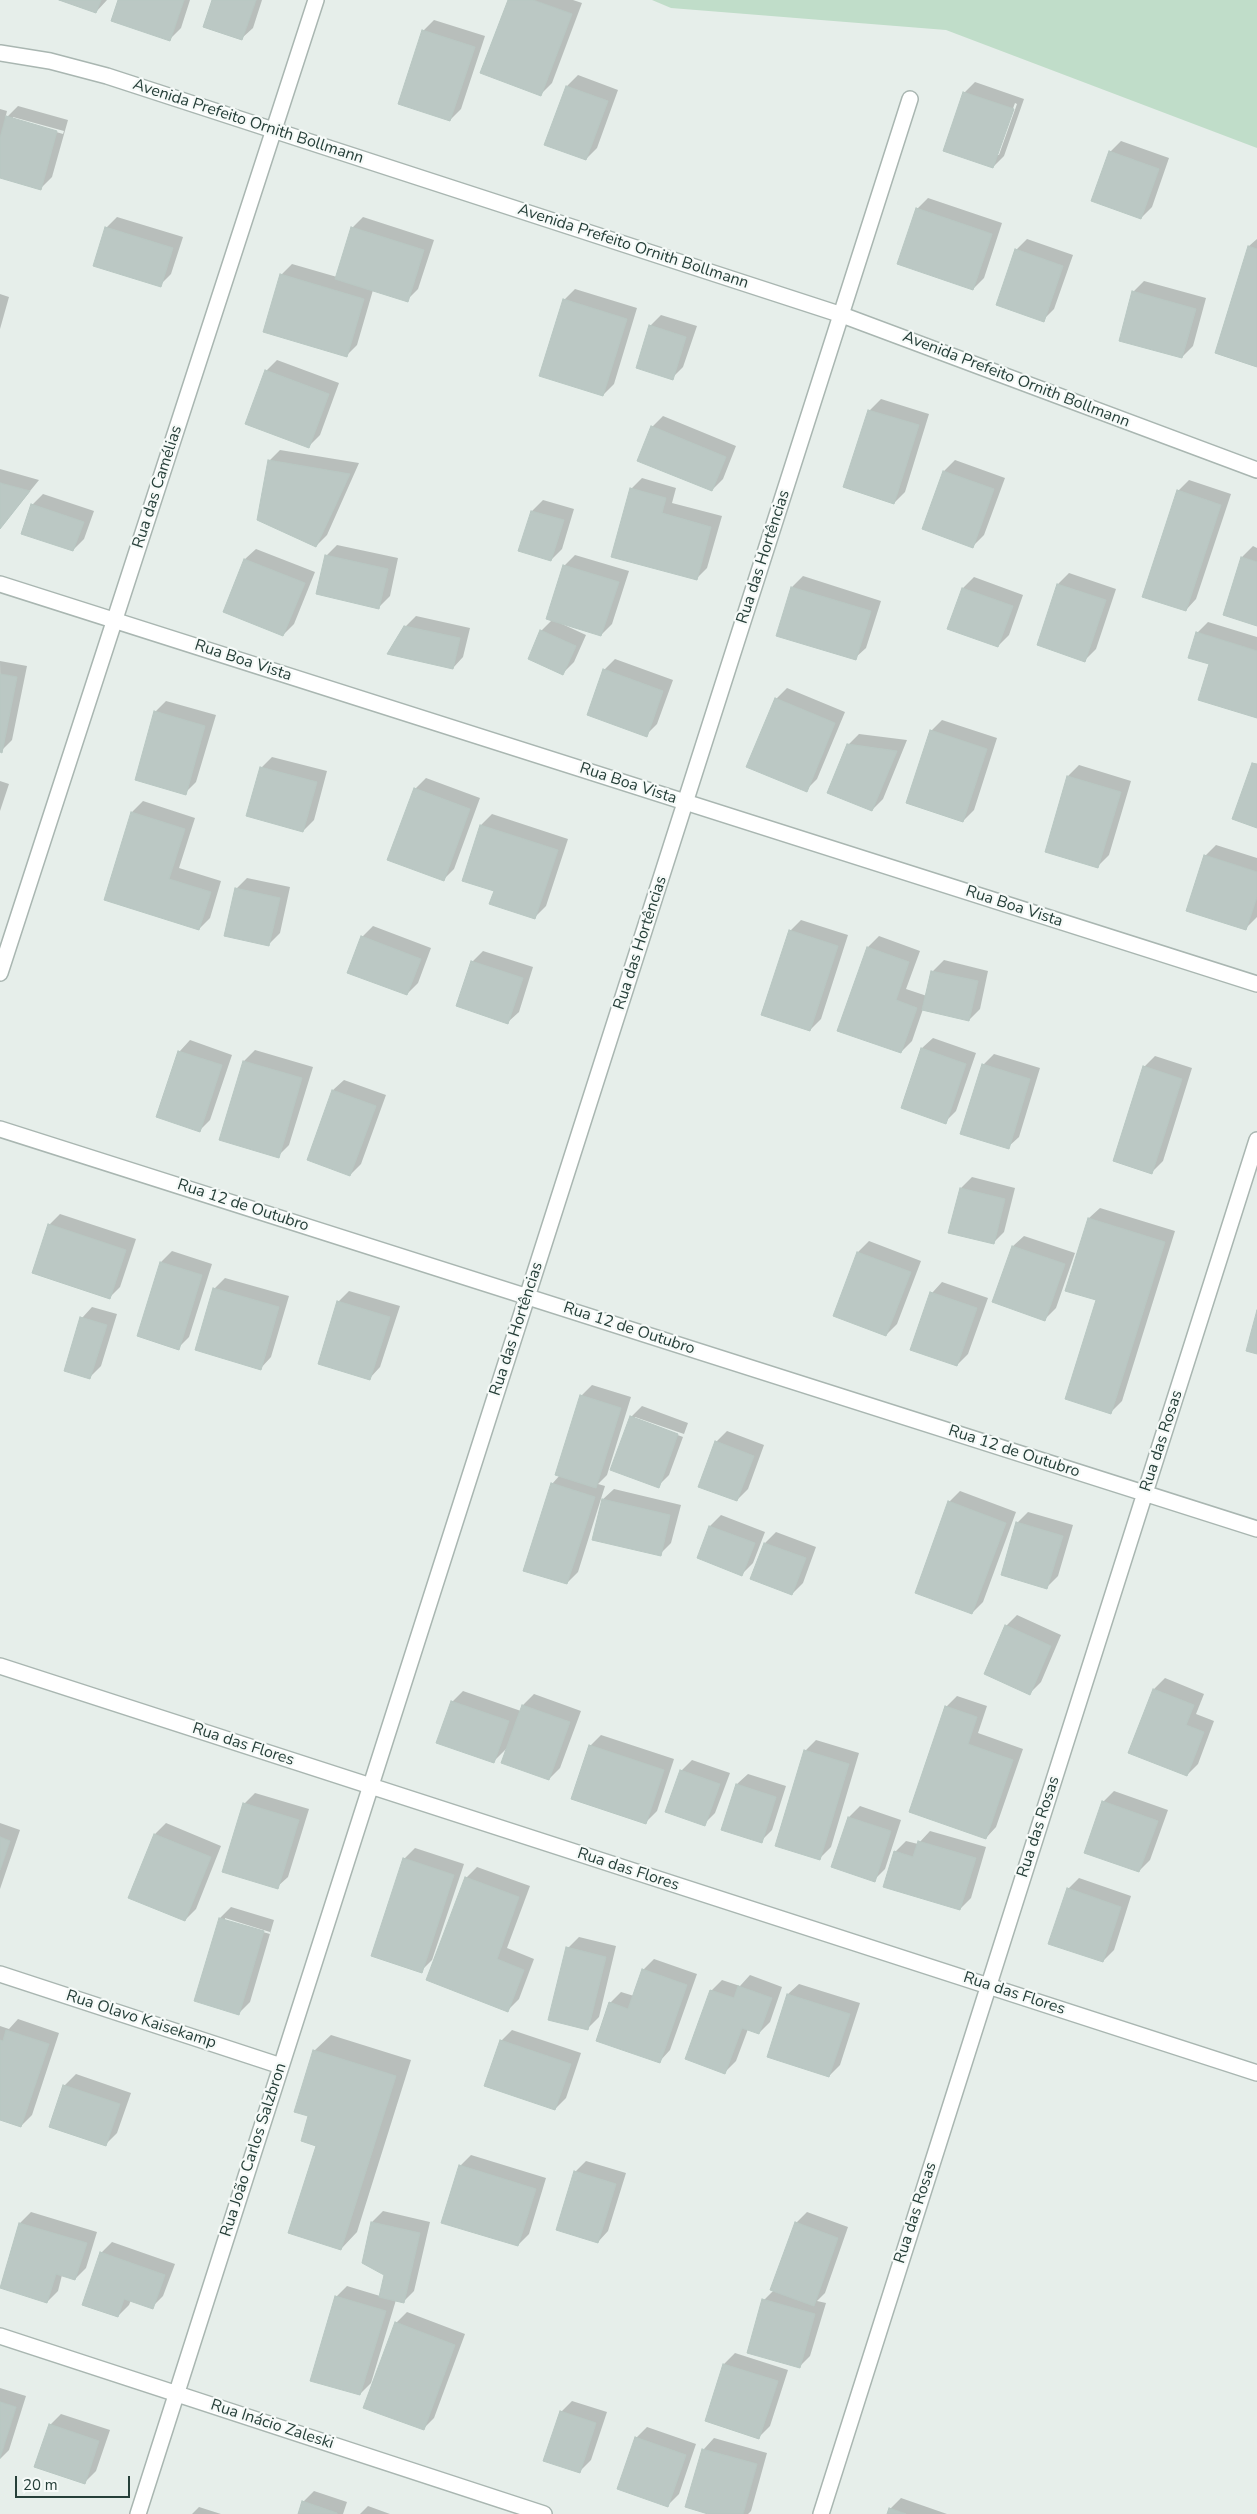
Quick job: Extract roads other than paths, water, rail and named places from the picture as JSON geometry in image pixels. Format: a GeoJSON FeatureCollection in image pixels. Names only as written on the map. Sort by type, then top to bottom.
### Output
{"type":"FeatureCollection","features":[{"type":"Feature","properties":{"kind":"street","name":"Rua das Camélias"},"geometry":{"type":"LineString","coordinates":[[0,973],[316,0]]}},
{"type":"Feature","properties":{"kind":"street","name":"Avenida Prefeito Ornith Bollmann"},"geometry":{"type":"LineString","coordinates":[[0,53],[50,61],[107,76],[842,315],[1257,470]]}},
{"type":"Feature","properties":{"kind":"street","name":"Rua das Hortências"},"geometry":{"type":"LineString","coordinates":[[371,1786],[910,99]]}},
{"type":"Feature","properties":{"kind":"street","name":"Rua Boa Vista"},"geometry":{"type":"LineString","coordinates":[[0,584],[1257,984]]}},
{"type":"Feature","properties":{"kind":"street","name":"Rua 12 de Outubro"},"geometry":{"type":"LineString","coordinates":[[0,1129],[1257,1529]]}},
{"type":"Feature","properties":{"kind":"street","name":"Rua das Rosas"},"geometry":{"type":"LineString","coordinates":[[821,2514],[1257,1140]]}},
{"type":"Feature","properties":{"kind":"street","name":"Rua das Flores"},"geometry":{"type":"LineString","coordinates":[[0,1666],[1257,2073]]}},
{"type":"Feature","properties":{"kind":"street","name":"Rua João Carlos Salzbron"},"geometry":{"type":"LineString","coordinates":[[138,2514],[371,1786]]}},
{"type":"Feature","properties":{"kind":"street","name":"Rua Olavo Kaisekamp"},"geometry":{"type":"LineString","coordinates":[[0,1974],[281,2066]]}},
{"type":"Feature","properties":{"kind":"street","name":"Rua Inácio Zaleski"},"geometry":{"type":"LineString","coordinates":[[0,2336],[544,2514]]}}]}
